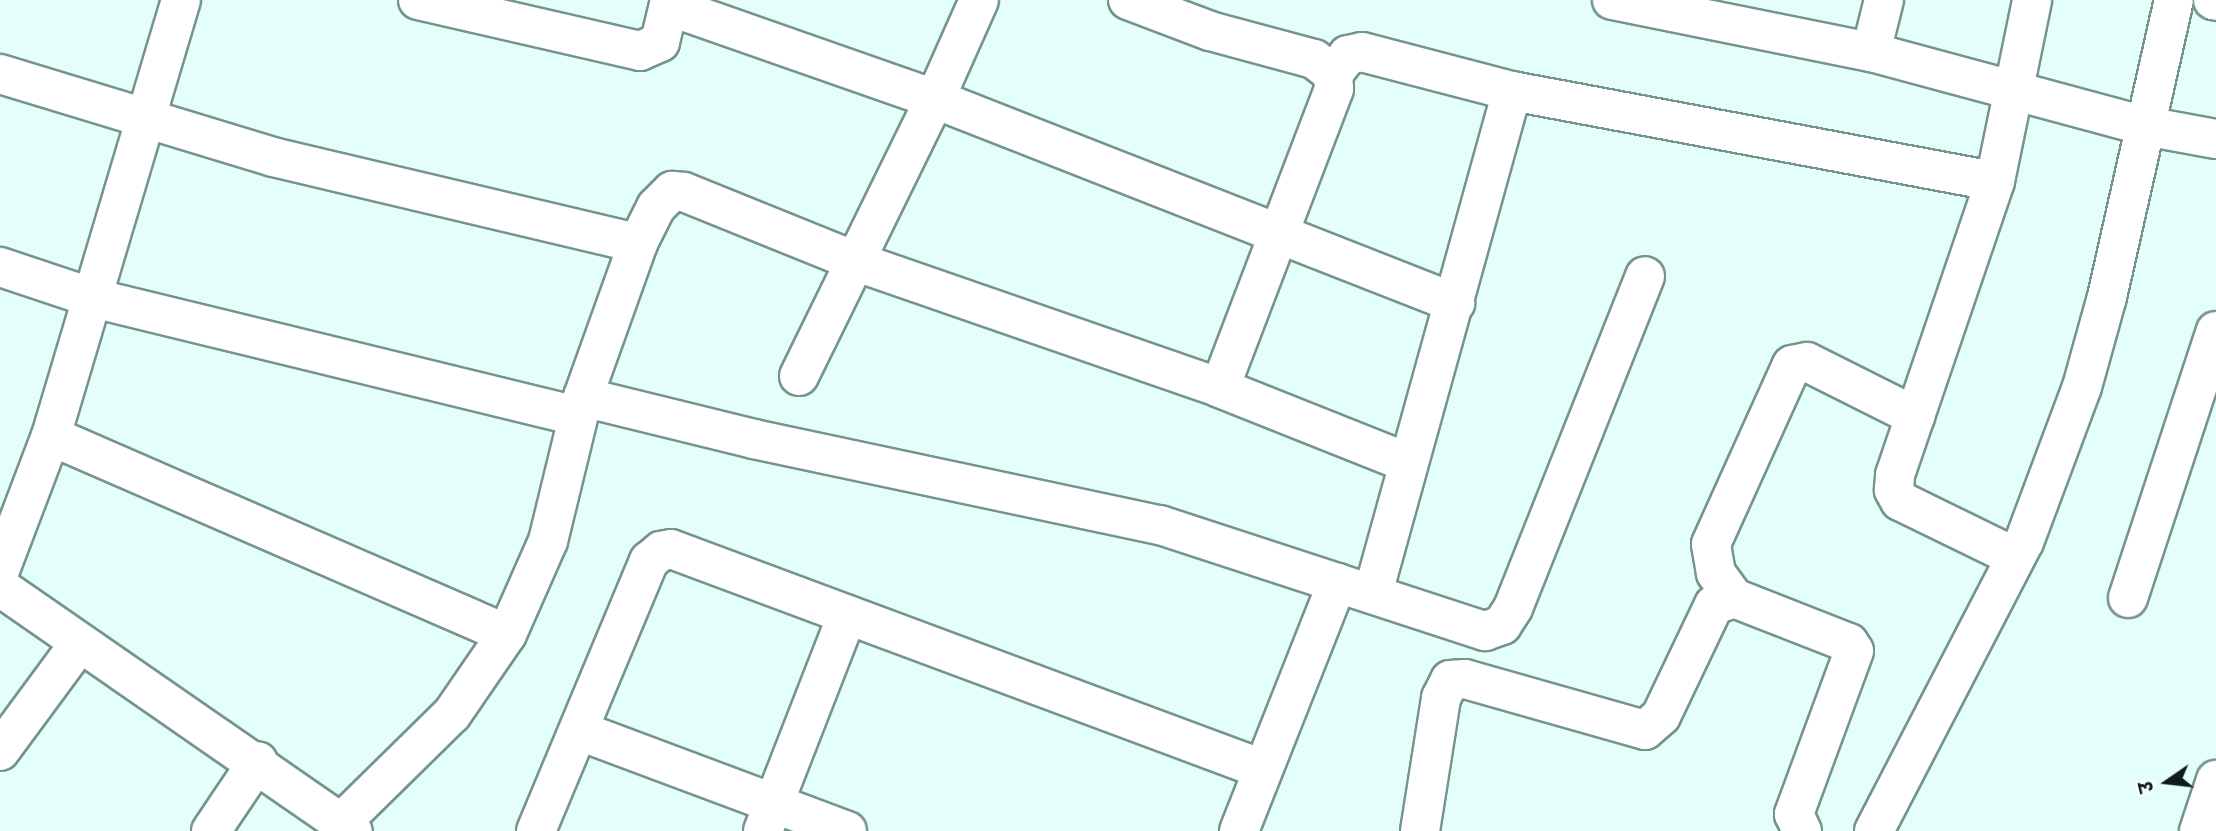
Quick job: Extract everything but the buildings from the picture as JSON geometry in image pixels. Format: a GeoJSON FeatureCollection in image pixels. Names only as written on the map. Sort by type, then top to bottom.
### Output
{"type":"FeatureCollection","features":[{"type":"Feature","properties":{"kind":"street"},"geometry":{"type":"LineString","coordinates":[[0,570],[51,436],[181,0]]}},
{"type":"Feature","properties":{"kind":"street"},"geometry":{"type":"LineString","coordinates":[[418,0],[499,10],[640,51],[660,42],[669,3],[935,99],[1278,230],[1455,303]]}},
{"type":"Feature","properties":{"kind":"street"},"geometry":{"type":"LineString","coordinates":[[799,376],[857,262],[979,0]]}},
{"type":"Feature","properties":{"kind":"street"},"geometry":{"type":"LineString","coordinates":[[1128,0],[1210,31],[1314,60],[1333,75]]}},
{"type":"Feature","properties":{"kind":"street"},"geometry":{"type":"LineString","coordinates":[[1612,0],[1871,52],[2013,88],[2145,126],[2216,139]]}},
{"type":"Feature","properties":{"kind":"street"},"geometry":{"type":"LineString","coordinates":[[1871,52],[1884,0]]}},
{"type":"Feature","properties":{"kind":"street"},"geometry":{"type":"LineString","coordinates":[[2015,557],[1900,501],[1894,490],[1895,475],[1995,181],[2032,0]]}},
{"type":"Feature","properties":{"kind":"street"},"geometry":{"type":"LineString","coordinates":[[1874,831],[2015,557],[2082,387],[2174,0]]}},
{"type":"Feature","properties":{"kind":"street"},"geometry":{"type":"LineString","coordinates":[[1220,387],[1334,89],[1333,75],[1348,55],[1362,52],[1512,91],[1995,181]]}},
{"type":"Feature","properties":{"kind":"street"},"geometry":{"type":"LineString","coordinates":[[0,74],[273,157],[638,243]]}},
{"type":"Feature","properties":{"kind":"street"},"geometry":{"type":"LineString","coordinates":[[1239,831],[1262,769],[1354,588],[1406,462],[1455,303],[1512,91]]}},
{"type":"Feature","properties":{"kind":"street"},"geometry":{"type":"LineString","coordinates":[[0,587],[79,644],[258,761],[347,827],[452,714],[507,634],[548,541],[580,406],[638,243],[663,198],[672,191],[684,192],[857,262],[1220,387],[1406,462]]}},
{"type":"Feature","properties":{"kind":"street"},"geometry":{"type":"LineString","coordinates":[[0,267],[93,299],[580,406],[767,442],[1160,525],[1477,630],[1502,625],[1513,608],[1645,276]]}},
{"type":"Feature","properties":{"kind":"street"},"geometry":{"type":"LineString","coordinates":[[2128,598],[2216,331]]}},
{"type":"Feature","properties":{"kind":"street"},"geometry":{"type":"LineString","coordinates":[[1802,831],[1794,814],[1854,651],[1849,643],[1734,598],[1716,573],[1711,544],[1792,365],[1807,362],[1915,416]]}},
{"type":"Feature","properties":{"kind":"street"},"geometry":{"type":"LineString","coordinates":[[51,436],[507,634]]}},
{"type":"Feature","properties":{"kind":"street"},"geometry":{"type":"LineString","coordinates":[[536,831],[649,561],[661,551],[685,552],[1262,769]]}},
{"type":"Feature","properties":{"kind":"street"},"geometry":{"type":"LineString","coordinates":[[1420,831],[1441,698],[1450,680],[1465,679],[1645,730],[1661,716],[1714,605],[1734,598]]}},
{"type":"Feature","properties":{"kind":"street"},"geometry":{"type":"LineString","coordinates":[[768,817],[847,615]]}},
{"type":"Feature","properties":{"kind":"street"},"geometry":{"type":"LineString","coordinates":[[0,751],[79,644]]}},
{"type":"Feature","properties":{"kind":"street"},"geometry":{"type":"LineString","coordinates":[[580,731],[768,817],[847,831]]}},
{"type":"Feature","properties":{"kind":"street"},"geometry":{"type":"LineString","coordinates":[[211,831],[258,761]]}},
{"type":"Feature","properties":{"kind":"street"},"geometry":{"type":"LineString","coordinates":[[2199,831],[2216,780]]}}]}
